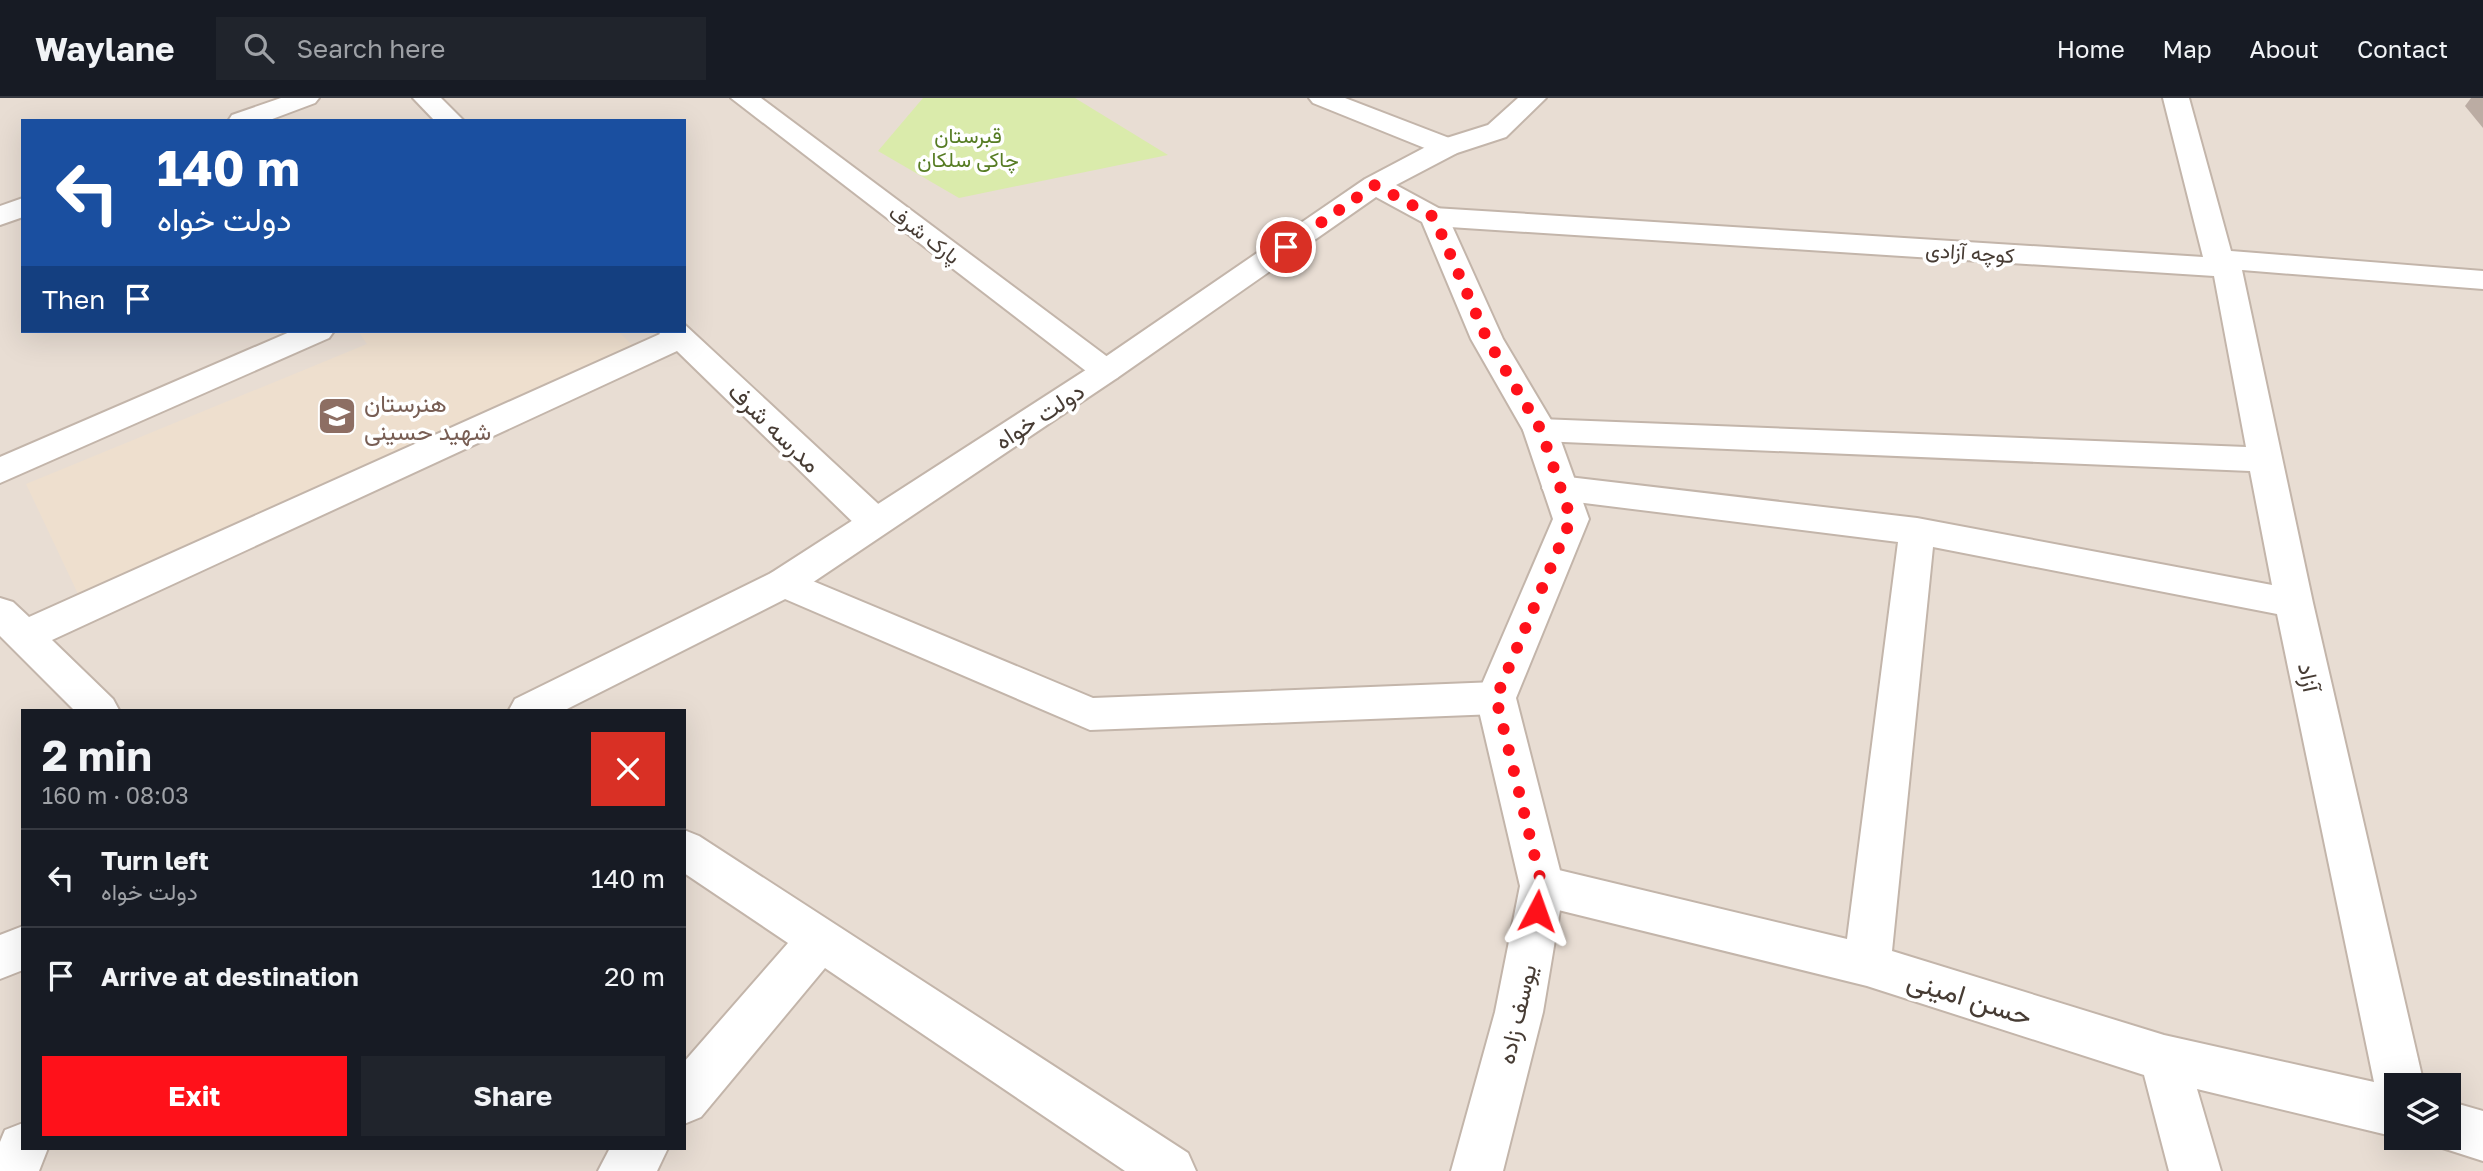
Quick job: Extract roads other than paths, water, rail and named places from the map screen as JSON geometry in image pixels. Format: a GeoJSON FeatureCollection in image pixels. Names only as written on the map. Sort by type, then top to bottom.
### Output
{"type":"FeatureCollection","features":[{"type":"Feature","properties":{"kind":"street"},"geometry":{"type":"LineString","coordinates":[[247,119],[306,98]]}},
{"type":"Feature","properties":{"kind":"street"},"geometry":{"type":"LineString","coordinates":[[426,98],[449,119]]}},
{"type":"Feature","properties":{"kind":"street","name":"پارک شرف"},"geometry":{"type":"LineString","coordinates":[[744,98],[1106,371]]}},
{"type":"Feature","properties":{"kind":"street"},"geometry":{"type":"LineString","coordinates":[[1322,98],[1447,147]]}},
{"type":"Feature","properties":{"kind":"street","name":"دولت خواه"},"geometry":{"type":"LineString","coordinates":[[531,709],[784,583],[1106,371],[1375,185],[1447,147],[1497,131],[1533,98]]}},
{"type":"Feature","properties":{"kind":"street","name":"آزاد"},"geometry":{"type":"LineString","coordinates":[[2176,98],[2223,264],[2396,1073]]}},
{"type":"Feature","properties":{"kind":"street"},"geometry":{"type":"LineString","coordinates":[[784,583],[1090,714],[1496,698],[1571,519],[1541,430],[1487,339],[1434,217],[1375,185]]}},
{"type":"Feature","properties":{"kind":"street"},"geometry":{"type":"LineString","coordinates":[[0,216],[21,207]]}},
{"type":"Feature","properties":{"kind":"street","name":"کوچه آزادی"},"geometry":{"type":"LineString","coordinates":[[1434,217],[2483,280]]}},
{"type":"Feature","properties":{"kind":"street"},"geometry":{"type":"LineString","coordinates":[[0,471],[313,333]]}},
{"type":"Feature","properties":{"kind":"street"},"geometry":{"type":"LineString","coordinates":[[98,709],[12,624],[678,334]]}},
{"type":"Feature","properties":{"kind":"street","name":"مدرسه شرف"},"geometry":{"type":"LineString","coordinates":[[678,334],[875,522]]}},
{"type":"Feature","properties":{"kind":"street"},"geometry":{"type":"LineString","coordinates":[[1541,430],[2266,460]]}},
{"type":"Feature","properties":{"kind":"street"},"geometry":{"type":"LineString","coordinates":[[1560,488],[1917,531],[2294,603]]}},
{"type":"Feature","properties":{"kind":"street"},"geometry":{"type":"LineString","coordinates":[[1867,965],[1917,531]]}},
{"type":"Feature","properties":{"kind":"street","name":"یوسف زاده"},"geometry":{"type":"LineString","coordinates":[[1477,1171],[1519,1012],[1542,886],[1496,698]]}},
{"type":"Feature","properties":{"kind":"street"},"geometry":{"type":"LineString","coordinates":[[686,850],[819,941],[1170,1171]]}},
{"type":"Feature","properties":{"kind":"street","name":"حسن امینی"},"geometry":{"type":"LineString","coordinates":[[1542,886],[1867,965],[2164,1058],[2384,1109]]}},
{"type":"Feature","properties":{"kind":"street"},"geometry":{"type":"LineString","coordinates":[[686,1098],[819,941]]}},
{"type":"Feature","properties":{"kind":"street"},"geometry":{"type":"LineString","coordinates":[[0,958],[21,948]]}},
{"type":"Feature","properties":{"kind":"street"},"geometry":{"type":"LineString","coordinates":[[2164,1058],[2195,1171]]}},
{"type":"Feature","properties":{"kind":"street"},"geometry":{"type":"LineString","coordinates":[[2461,1130],[2483,1136]]}},
{"type":"Feature","properties":{"kind":"street"},"geometry":{"type":"LineString","coordinates":[[13,1171],[22,1150]]}},
{"type":"Feature","properties":{"kind":"street"},"geometry":{"type":"LineString","coordinates":[[624,1171],[641,1150]]}},
{"type":"Feature","properties":{"kind":"place","name":"هنرستان شهید حسینی"},"geometry":{"type":"Point","coordinates":[337,416]}},
{"type":"Feature","properties":{"kind":"park label","name":"قبرستان چاکی سلکان"},"geometry":{"type":"Point","coordinates":[968,147]}}]}
